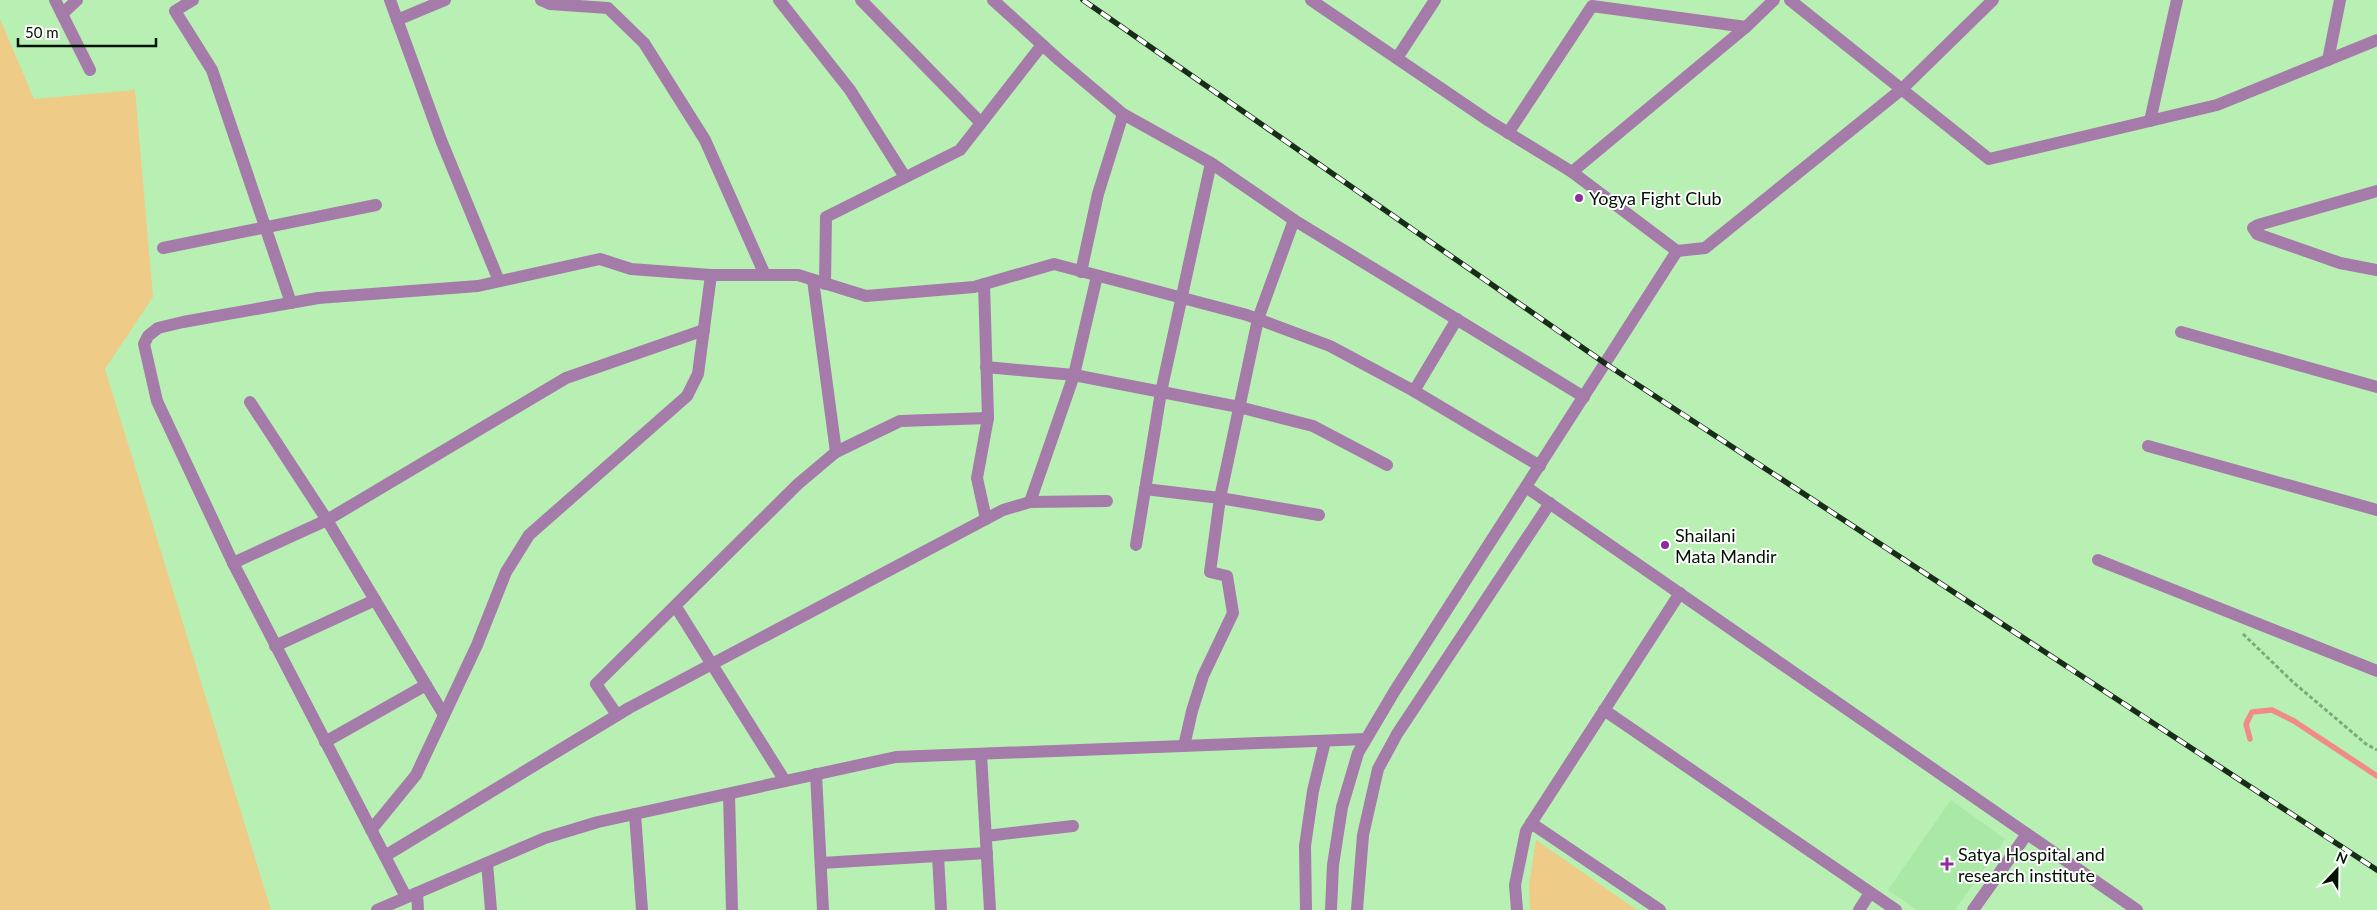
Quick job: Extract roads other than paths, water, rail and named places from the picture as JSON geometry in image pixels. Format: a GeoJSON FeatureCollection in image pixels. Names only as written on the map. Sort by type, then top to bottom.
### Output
{"type":"FeatureCollection","features":[{"type":"Feature","properties":{"kind":"street"},"geometry":{"type":"LineString","coordinates":[[55,0],[90,70]]}},
{"type":"Feature","properties":{"kind":"street"},"geometry":{"type":"LineString","coordinates":[[62,14],[77,0]]}},
{"type":"Feature","properties":{"kind":"street"},"geometry":{"type":"LineString","coordinates":[[192,0],[175,11],[212,70],[292,303]]}},
{"type":"Feature","properties":{"kind":"street"},"geometry":{"type":"LineString","coordinates":[[390,0],[441,140],[499,281]]}},
{"type":"Feature","properties":{"kind":"street"},"geometry":{"type":"LineString","coordinates":[[398,20],[445,0]]}},
{"type":"Feature","properties":{"kind":"street"},"geometry":{"type":"LineString","coordinates":[[541,0],[550,4],[608,8],[644,43],[705,140],[765,275]]}},
{"type":"Feature","properties":{"kind":"street"},"geometry":{"type":"LineString","coordinates":[[779,0],[850,90],[905,178]]}},
{"type":"Feature","properties":{"kind":"street"},"geometry":{"type":"LineString","coordinates":[[860,0],[981,123]]}},
{"type":"Feature","properties":{"kind":"street"},"geometry":{"type":"LineString","coordinates":[[993,0],[1042,45],[1123,114],[1211,163],[1294,220],[1584,397]]}},
{"type":"Feature","properties":{"kind":"street"},"geometry":{"type":"LineString","coordinates":[[1311,0],[1508,133],[1572,172],[1677,251],[1705,248],[1902,89],[1993,0]]}},
{"type":"Feature","properties":{"kind":"street"},"geometry":{"type":"LineString","coordinates":[[1397,58],[1435,0]]}},
{"type":"Feature","properties":{"kind":"street"},"geometry":{"type":"LineString","coordinates":[[1572,172],[1746,27],[1774,0]]}},
{"type":"Feature","properties":{"kind":"street"},"geometry":{"type":"LineString","coordinates":[[1790,0],[1989,159],[2216,105],[2377,40]]}},
{"type":"Feature","properties":{"kind":"street"},"geometry":{"type":"LineString","coordinates":[[2150,121],[2177,0]]}},
{"type":"Feature","properties":{"kind":"street"},"geometry":{"type":"LineString","coordinates":[[2328,60],[2340,0]]}},
{"type":"Feature","properties":{"kind":"street"},"geometry":{"type":"LineString","coordinates":[[1508,133],[1592,6],[1746,27]]}},
{"type":"Feature","properties":{"kind":"street"},"geometry":{"type":"LineString","coordinates":[[836,452],[819,282],[826,217],[960,150],[1042,45]]}},
{"type":"Feature","properties":{"kind":"street"},"geometry":{"type":"LineString","coordinates":[[1081,272],[1098,194],[1123,114]]}},
{"type":"Feature","properties":{"kind":"street"},"geometry":{"type":"LineString","coordinates":[[1136,545],[1161,392],[1211,163]]}},
{"type":"Feature","properties":{"kind":"street"},"geometry":{"type":"LineString","coordinates":[[2377,191],[2258,225],[2254,228],[2257,234],[2340,263],[2377,270]]}},
{"type":"Feature","properties":{"kind":"street"},"geometry":{"type":"LineString","coordinates":[[163,248],[376,205]]}},
{"type":"Feature","properties":{"kind":"street"},"geometry":{"type":"LineString","coordinates":[[1184,746],[1203,676],[1233,613],[1227,576],[1210,572],[1220,498],[1258,320],[1294,220]]}},
{"type":"Feature","properties":{"kind":"street"},"geometry":{"type":"LineString","coordinates":[[1331,910],[1333,865],[1342,807],[1358,753],[1677,251]]}},
{"type":"Feature","properties":{"kind":"street"},"geometry":{"type":"LineString","coordinates":[[418,910],[412,895],[385,856],[275,646],[233,564],[157,401],[144,344],[148,336],[158,328],[318,298],[478,286],[600,259],[631,269],[711,275],[798,276],[866,296],[974,287],[1054,264],[1258,320],[1330,346],[1414,391],[1540,466]]}},
{"type":"Feature","properties":{"kind":"street"},"geometry":{"type":"LineString","coordinates":[[371,830],[416,775],[477,645],[506,572],[529,535],[687,396],[698,374],[711,275]]}},
{"type":"Feature","properties":{"kind":"street"},"geometry":{"type":"LineString","coordinates":[[1030,502],[1074,375],[1097,276]]}},
{"type":"Feature","properties":{"kind":"street"},"geometry":{"type":"LineString","coordinates":[[984,284],[988,418],[977,478],[986,519]]}},
{"type":"Feature","properties":{"kind":"street"},"geometry":{"type":"LineString","coordinates":[[1414,391],[1457,319]]}},
{"type":"Feature","properties":{"kind":"street"},"geometry":{"type":"LineString","coordinates":[[233,564],[328,520],[566,378],[704,330]]}},
{"type":"Feature","properties":{"kind":"street"},"geometry":{"type":"LineString","coordinates":[[2181,332],[2377,387]]}},
{"type":"Feature","properties":{"kind":"street"},"geometry":{"type":"LineString","coordinates":[[986,367],[1074,375],[1239,407],[1313,426],[1387,465]]}},
{"type":"Feature","properties":{"kind":"street"},"geometry":{"type":"LineString","coordinates":[[250,402],[328,520],[444,715]]}},
{"type":"Feature","properties":{"kind":"street"},"geometry":{"type":"LineString","coordinates":[[617,715],[596,684],[798,484],[836,452],[900,421],[988,418]]}},
{"type":"Feature","properties":{"kind":"street"},"geometry":{"type":"LineString","coordinates":[[2148,446],[2377,510]]}},
{"type":"Feature","properties":{"kind":"street"},"geometry":{"type":"LineString","coordinates":[[1526,487],[2137,910]]}},
{"type":"Feature","properties":{"kind":"street"},"geometry":{"type":"LineString","coordinates":[[1145,489],[1220,498],[1320,515]]}},
{"type":"Feature","properties":{"kind":"street"},"geometry":{"type":"LineString","coordinates":[[385,856],[617,715],[1003,510],[1030,502],[1107,502]]}},
{"type":"Feature","properties":{"kind":"street"},"geometry":{"type":"LineString","coordinates":[[1357,910],[1363,835],[1378,768],[1397,734],[1550,503]]}},
{"type":"Feature","properties":{"kind":"street"},"geometry":{"type":"LineString","coordinates":[[2098,560],[2377,671]]}},
{"type":"Feature","properties":{"kind":"street"},"geometry":{"type":"LineString","coordinates":[[1517,910],[1515,885],[1526,831],[1680,593]]}},
{"type":"Feature","properties":{"kind":"street"},"geometry":{"type":"LineString","coordinates":[[275,646],[375,600]]}},
{"type":"Feature","properties":{"kind":"street"},"geometry":{"type":"LineString","coordinates":[[676,606],[784,781]]}},
{"type":"Feature","properties":{"kind":"street"},"geometry":{"type":"LineString","coordinates":[[325,742],[426,685]]}},
{"type":"Feature","properties":{"kind":"street"},"geometry":{"type":"LineString","coordinates":[[1604,710],[1896,910]]}},
{"type":"Feature","properties":{"kind":"street"},"geometry":{"type":"LineString","coordinates":[[377,910],[545,838],[598,822],[896,757],[1366,738]]}},
{"type":"Feature","properties":{"kind":"street"},"geometry":{"type":"LineString","coordinates":[[1306,910],[1305,846],[1313,790],[1325,741]]}},
{"type":"Feature","properties":{"kind":"street"},"geometry":{"type":"LineString","coordinates":[[981,754],[990,910]]}},
{"type":"Feature","properties":{"kind":"street"},"geometry":{"type":"LineString","coordinates":[[813,910],[824,910],[816,774]]}},
{"type":"Feature","properties":{"kind":"street"},"geometry":{"type":"LineString","coordinates":[[729,794],[732,910]]}},
{"type":"Feature","properties":{"kind":"street"},"geometry":{"type":"LineString","coordinates":[[635,814],[642,910]]}},
{"type":"Feature","properties":{"kind":"street"},"geometry":{"type":"LineString","coordinates":[[1531,823],[1660,910]]}},
{"type":"Feature","properties":{"kind":"street"},"geometry":{"type":"LineString","coordinates":[[986,836],[1073,826]]}},
{"type":"Feature","properties":{"kind":"street"},"geometry":{"type":"LineString","coordinates":[[1973,910],[2027,834]]}},
{"type":"Feature","properties":{"kind":"street"},"geometry":{"type":"LineString","coordinates":[[821,863],[987,853]]}},
{"type":"Feature","properties":{"kind":"street"},"geometry":{"type":"LineString","coordinates":[[938,856],[941,910]]}},
{"type":"Feature","properties":{"kind":"street"},"geometry":{"type":"LineString","coordinates":[[487,863],[491,910]]}},
{"type":"Feature","properties":{"kind":"street"},"geometry":{"type":"LineString","coordinates":[[1859,910],[1870,892]]}},
{"type":"Feature","properties":{"kind":"waterway"},"geometry":{"type":"LineString","coordinates":[[2250,739],[2246,724],[2252,712],[2272,710],[2294,721],[2377,776]]}},
{"type":"Feature","properties":{"kind":"railway"},"geometry":{"type":"LineString","coordinates":[[1083,0],[1606,364],[2377,870]]}},
{"type":"Feature","properties":{"kind":"place","name":"Yogya Fight Club"},"geometry":{"type":"Point","coordinates":[1579,198]}},
{"type":"Feature","properties":{"kind":"place","name":"Shailani Mata Mandir"},"geometry":{"type":"Point","coordinates":[1665,545]}},
{"type":"Feature","properties":{"kind":"place","name":"Satya Hospital and research institute"},"geometry":{"type":"Point","coordinates":[1947,864]}}]}
